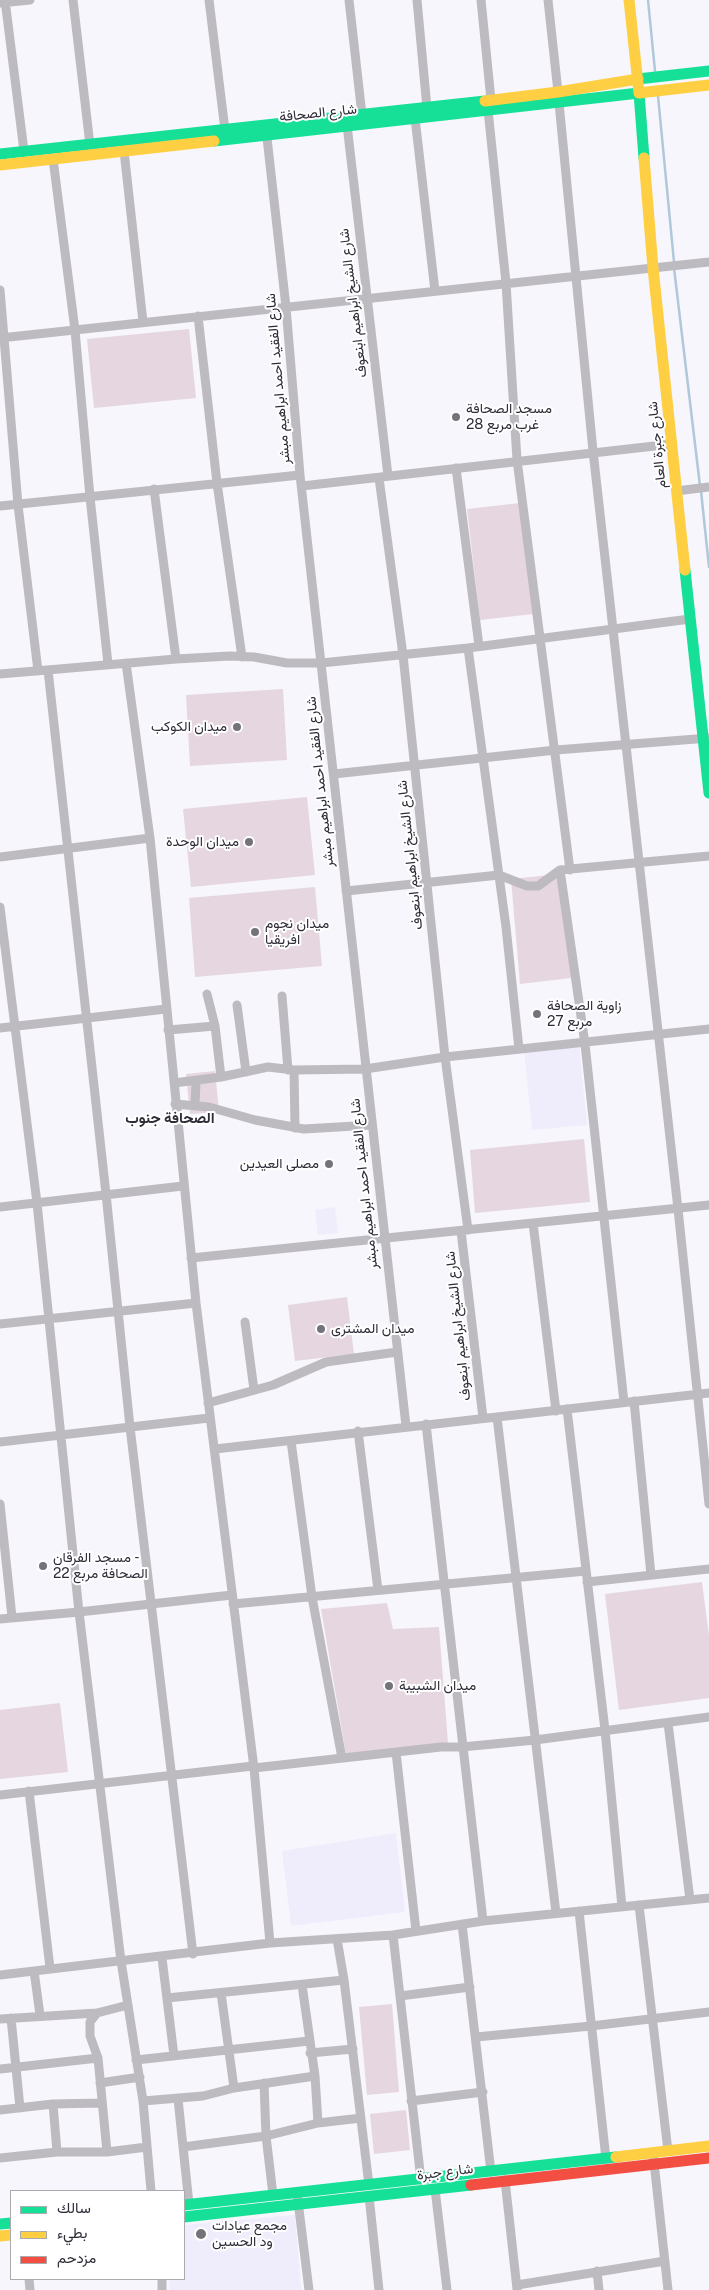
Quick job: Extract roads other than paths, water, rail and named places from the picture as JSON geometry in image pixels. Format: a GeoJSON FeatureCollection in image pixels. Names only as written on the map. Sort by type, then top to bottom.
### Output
{"type":"FeatureCollection","features":[{"type":"Feature","properties":{"kind":"main road","name":"شارع جبرة العام"},"geometry":{"type":"LineString","coordinates":[[629,0],[638,79],[653,268],[690,619],[706,739],[709,793]]}},
{"type":"Feature","properties":{"kind":"main road","name":"شارع الصحافة"},"geometry":{"type":"LineString","coordinates":[[558,97],[638,79],[709,71]]}},
{"type":"Feature","properties":{"kind":"main road","name":"شارع الصحافة"},"geometry":{"type":"LineString","coordinates":[[0,154],[225,130],[266,130],[347,125],[414,118],[489,105],[558,97],[639,93],[709,85]]}},
{"type":"Feature","properties":{"kind":"main road","name":"شارع الصحافة"},"geometry":{"type":"LineString","coordinates":[[0,164],[124,151],[362,115],[428,108],[489,105]]}},
{"type":"Feature","properties":{"kind":"main road","name":"شارع جبرة"},"geometry":{"type":"LineString","coordinates":[[185,2217],[298,2198],[369,2191],[435,2188],[505,2180],[654,2158],[668,2151],[709,2146]]}},
{"type":"Feature","properties":{"kind":"main road","name":"شارع جبرة"},"geometry":{"type":"LineString","coordinates":[[369,2191],[421,2180],[606,2159],[709,2158]]}},
{"type":"Feature","properties":{"kind":"main road","name":"شارع جبرة"},"geometry":{"type":"LineString","coordinates":[[186,2205],[273,2195],[298,2198]]}},
{"type":"Feature","properties":{"kind":"street"},"geometry":{"type":"LineString","coordinates":[[24,152],[3,2],[30,0]]}},
{"type":"Feature","properties":{"kind":"street"},"geometry":{"type":"LineString","coordinates":[[73,0],[90,145]]}},
{"type":"Feature","properties":{"kind":"street"},"geometry":{"type":"LineString","coordinates":[[209,0],[225,130]]}},
{"type":"Feature","properties":{"kind":"street"},"geometry":{"type":"LineString","coordinates":[[349,0],[362,115]]}},
{"type":"Feature","properties":{"kind":"street"},"geometry":{"type":"LineString","coordinates":[[417,0],[428,108]]}},
{"type":"Feature","properties":{"kind":"street"},"geometry":{"type":"LineString","coordinates":[[481,0],[506,284],[517,460],[570,870]]}},
{"type":"Feature","properties":{"kind":"street"},"geometry":{"type":"LineString","coordinates":[[548,0],[593,452],[699,1394],[709,1504]]}},
{"type":"Feature","properties":{"kind":"street"},"geometry":{"type":"LineString","coordinates":[[414,118],[435,291]]}},
{"type":"Feature","properties":{"kind":"street","name":"شارع الشيخ ابراهيم ابنعوف"},"geometry":{"type":"LineString","coordinates":[[347,125],[383,477],[465,1230],[483,1418]]}},
{"type":"Feature","properties":{"kind":"street","name":"شارع الفقيد احمد ابراهيم مبشر"},"geometry":{"type":"LineString","coordinates":[[266,130],[286,307],[300,475],[406,1426]]}},
{"type":"Feature","properties":{"kind":"street"},"geometry":{"type":"LineString","coordinates":[[124,151],[142,322]]}},
{"type":"Feature","properties":{"kind":"street"},"geometry":{"type":"LineString","coordinates":[[53,159],[75,330],[108,664]]}},
{"type":"Feature","properties":{"kind":"street"},"geometry":{"type":"LineString","coordinates":[[2,338],[709,262]]}},
{"type":"Feature","properties":{"kind":"street"},"geometry":{"type":"LineString","coordinates":[[0,290],[2,338],[18,505],[38,671]]}},
{"type":"Feature","properties":{"kind":"street"},"geometry":{"type":"LineString","coordinates":[[198,316],[217,483],[242,656]]}},
{"type":"Feature","properties":{"kind":"street"},"geometry":{"type":"LineString","coordinates":[[302,486],[517,460],[672,444]]}},
{"type":"Feature","properties":{"kind":"street"},"geometry":{"type":"LineString","coordinates":[[456,468],[479,646]]}},
{"type":"Feature","properties":{"kind":"street"},"geometry":{"type":"LineString","coordinates":[[0,506],[300,475]]}},
{"type":"Feature","properties":{"kind":"street"},"geometry":{"type":"LineString","coordinates":[[676,491],[709,488]]}},
{"type":"Feature","properties":{"kind":"street"},"geometry":{"type":"LineString","coordinates":[[154,489],[176,659]]}},
{"type":"Feature","properties":{"kind":"street"},"geometry":{"type":"LineString","coordinates":[[0,674],[108,664],[242,656],[287,663],[321,663],[468,648],[540,637],[690,619]]}},
{"type":"Feature","properties":{"kind":"street"},"geometry":{"type":"LineString","coordinates":[[468,648],[499,875],[519,1049]]}},
{"type":"Feature","properties":{"kind":"street"},"geometry":{"type":"LineString","coordinates":[[126,663],[150,838],[183,1186],[209,1418],[215,1449],[254,1767],[270,1944]]}},
{"type":"Feature","properties":{"kind":"street"},"geometry":{"type":"LineString","coordinates":[[48,670],[130,1427],[193,1954]]}},
{"type":"Feature","properties":{"kind":"street"},"geometry":{"type":"LineString","coordinates":[[334,774],[556,750],[706,739]]}},
{"type":"Feature","properties":{"kind":"street"},"geometry":{"type":"LineString","coordinates":[[0,857],[150,838]]}},
{"type":"Feature","properties":{"kind":"street"},"geometry":{"type":"LineString","coordinates":[[346,890],[499,875],[527,886],[538,886],[560,870],[709,856]]}},
{"type":"Feature","properties":{"kind":"street"},"geometry":{"type":"LineString","coordinates":[[560,870],[585,1044],[624,1402]]}},
{"type":"Feature","properties":{"kind":"street"},"geometry":{"type":"LineString","coordinates":[[0,907],[37,1203],[79,1612],[121,1961],[143,2101],[151,2190]]}},
{"type":"Feature","properties":{"kind":"street"},"geometry":{"type":"LineString","coordinates":[[207,994],[215,1026],[221,1077]]}},
{"type":"Feature","properties":{"kind":"street"},"geometry":{"type":"LineString","coordinates":[[282,996],[291,1070],[295,1128]]}},
{"type":"Feature","properties":{"kind":"street"},"geometry":{"type":"LineString","coordinates":[[237,1005],[246,1072]]}},
{"type":"Feature","properties":{"kind":"street"},"geometry":{"type":"LineString","coordinates":[[0,1028],[166,1010]]}},
{"type":"Feature","properties":{"kind":"street"},"geometry":{"type":"LineString","coordinates":[[168,1030],[215,1026]]}},
{"type":"Feature","properties":{"kind":"street"},"geometry":{"type":"LineString","coordinates":[[174,1083],[196,1082],[268,1067],[291,1070],[365,1069],[445,1057],[585,1044],[709,1029]]}},
{"type":"Feature","properties":{"kind":"street"},"geometry":{"type":"LineString","coordinates":[[195,1105],[196,1082]]}},
{"type":"Feature","properties":{"kind":"street"},"geometry":{"type":"LineString","coordinates":[[175,1104],[195,1105],[295,1128],[310,1129],[372,1125]]}},
{"type":"Feature","properties":{"kind":"street"},"geometry":{"type":"LineString","coordinates":[[0,1207],[183,1186]]}},
{"type":"Feature","properties":{"kind":"street"},"geometry":{"type":"LineString","coordinates":[[191,1258],[709,1205]]}},
{"type":"Feature","properties":{"kind":"street"},"geometry":{"type":"LineString","coordinates":[[533,1223],[556,1411]]}},
{"type":"Feature","properties":{"kind":"street"},"geometry":{"type":"LineString","coordinates":[[0,1324],[196,1303]]}},
{"type":"Feature","properties":{"kind":"street"},"geometry":{"type":"LineString","coordinates":[[245,1322],[254,1390]]}},
{"type":"Feature","properties":{"kind":"street"},"geometry":{"type":"LineString","coordinates":[[208,1402],[277,1383],[326,1362],[397,1352]]}},
{"type":"Feature","properties":{"kind":"street"},"geometry":{"type":"LineString","coordinates":[[215,1449],[358,1431],[709,1393]]}},
{"type":"Feature","properties":{"kind":"street"},"geometry":{"type":"LineString","coordinates":[[634,1401],[652,1576]]}},
{"type":"Feature","properties":{"kind":"street"},"geometry":{"type":"LineString","coordinates":[[567,1409],[604,1730],[622,1907]]}},
{"type":"Feature","properties":{"kind":"street"},"geometry":{"type":"LineString","coordinates":[[496,1416],[556,1914]]}},
{"type":"Feature","properties":{"kind":"street"},"geometry":{"type":"LineString","coordinates":[[0,1442],[209,1418]]}},
{"type":"Feature","properties":{"kind":"street"},"geometry":{"type":"LineString","coordinates":[[426,1424],[462,1747],[484,1921]]}},
{"type":"Feature","properties":{"kind":"street"},"geometry":{"type":"LineString","coordinates":[[358,1431],[378,1590]]}},
{"type":"Feature","properties":{"kind":"street"},"geometry":{"type":"LineString","coordinates":[[291,1440],[312,1596],[342,1758]]}},
{"type":"Feature","properties":{"kind":"street"},"geometry":{"type":"LineString","coordinates":[[0,1504],[12,1617]]}},
{"type":"Feature","properties":{"kind":"street"},"geometry":{"type":"LineString","coordinates":[[587,1582],[709,1569]]}},
{"type":"Feature","properties":{"kind":"street"},"geometry":{"type":"LineString","coordinates":[[0,1618],[152,1604],[312,1596],[586,1571]]}},
{"type":"Feature","properties":{"kind":"street"},"geometry":{"type":"LineString","coordinates":[[0,1795],[441,1746],[462,1747],[535,1740],[709,1718]]}},
{"type":"Feature","properties":{"kind":"street"},"geometry":{"type":"LineString","coordinates":[[668,1723],[690,1900]]}},
{"type":"Feature","properties":{"kind":"street"},"geometry":{"type":"LineString","coordinates":[[396,1752],[416,1931]]}},
{"type":"Feature","properties":{"kind":"street"},"geometry":{"type":"LineString","coordinates":[[29,1791],[50,1968]]}},
{"type":"Feature","properties":{"kind":"street"},"geometry":{"type":"LineString","coordinates":[[0,1975],[50,1968],[162,1958],[270,1944],[393,1935],[484,1921],[709,1898]]}},
{"type":"Feature","properties":{"kind":"street"},"geometry":{"type":"LineString","coordinates":[[639,1905],[668,2151]]}},
{"type":"Feature","properties":{"kind":"street"},"geometry":{"type":"LineString","coordinates":[[579,1911],[606,2159]]}},
{"type":"Feature","properties":{"kind":"street"},"geometry":{"type":"LineString","coordinates":[[462,1924],[492,2172]]}},
{"type":"Feature","properties":{"kind":"street"},"geometry":{"type":"LineString","coordinates":[[393,1935],[421,2180]]}},
{"type":"Feature","properties":{"kind":"street"},"geometry":{"type":"LineString","coordinates":[[337,1939],[353,2048],[379,2290]]}},
{"type":"Feature","properties":{"kind":"street"},"geometry":{"type":"LineString","coordinates":[[162,1958],[174,2056]]}},
{"type":"Feature","properties":{"kind":"street"},"geometry":{"type":"LineString","coordinates":[[34,1971],[40,2015]]}},
{"type":"Feature","properties":{"kind":"street"},"geometry":{"type":"LineString","coordinates":[[167,1998],[344,1980]]}},
{"type":"Feature","properties":{"kind":"street"},"geometry":{"type":"LineString","coordinates":[[302,1985],[310,2053],[315,2076],[318,2123]]}},
{"type":"Feature","properties":{"kind":"street"},"geometry":{"type":"LineString","coordinates":[[400,1996],[470,1987]]}},
{"type":"Feature","properties":{"kind":"street"},"geometry":{"type":"LineString","coordinates":[[221,1993],[234,2088]]}},
{"type":"Feature","properties":{"kind":"street"},"geometry":{"type":"LineString","coordinates":[[0,2019],[40,2015],[97,2013],[128,2005]]}},
{"type":"Feature","properties":{"kind":"street"},"geometry":{"type":"LineString","coordinates":[[476,2036],[591,2026],[709,2012]]}},
{"type":"Feature","properties":{"kind":"street"},"geometry":{"type":"LineString","coordinates":[[97,2013],[90,2022],[90,2036],[98,2058],[107,2152]]}},
{"type":"Feature","properties":{"kind":"street"},"geometry":{"type":"LineString","coordinates":[[11,2018],[20,2108]]}},
{"type":"Feature","properties":{"kind":"street"},"geometry":{"type":"LineString","coordinates":[[136,2060],[309,2041]]}},
{"type":"Feature","properties":{"kind":"street"},"geometry":{"type":"LineString","coordinates":[[310,2053],[353,2048]]}},
{"type":"Feature","properties":{"kind":"street"},"geometry":{"type":"LineString","coordinates":[[0,2069],[98,2058]]}},
{"type":"Feature","properties":{"kind":"street"},"geometry":{"type":"LineString","coordinates":[[143,2101],[178,2099],[234,2088],[315,2076]]}},
{"type":"Feature","properties":{"kind":"street"},"geometry":{"type":"LineString","coordinates":[[100,2083],[140,2077]]}},
{"type":"Feature","properties":{"kind":"street"},"geometry":{"type":"LineString","coordinates":[[264,2083],[266,2136],[273,2195]]}},
{"type":"Feature","properties":{"kind":"street"},"geometry":{"type":"LineString","coordinates":[[411,2101],[483,2092]]}},
{"type":"Feature","properties":{"kind":"street"},"geometry":{"type":"LineString","coordinates":[[178,2099],[186,2205]]}},
{"type":"Feature","properties":{"kind":"street"},"geometry":{"type":"LineString","coordinates":[[0,2110],[53,2104],[101,2103]]}},
{"type":"Feature","properties":{"kind":"street"},"geometry":{"type":"LineString","coordinates":[[53,2104],[57,2152]]}},
{"type":"Feature","properties":{"kind":"street"},"geometry":{"type":"LineString","coordinates":[[183,2147],[266,2136],[318,2123],[361,2118]]}},
{"type":"Feature","properties":{"kind":"street"},"geometry":{"type":"LineString","coordinates":[[0,2158],[57,2152],[107,2152],[147,2147]]}},
{"type":"Feature","properties":{"kind":"street"},"geometry":{"type":"LineString","coordinates":[[654,2158],[668,2290]]}},
{"type":"Feature","properties":{"kind":"street"},"geometry":{"type":"LineString","coordinates":[[505,2180],[517,2287],[597,2271],[665,2261]]}},
{"type":"Feature","properties":{"kind":"street"},"geometry":{"type":"LineString","coordinates":[[435,2188],[448,2290]]}},
{"type":"Feature","properties":{"kind":"street"},"geometry":{"type":"LineString","coordinates":[[298,2198],[309,2290]]}},
{"type":"Feature","properties":{"kind":"street"},"geometry":{"type":"LineString","coordinates":[[597,2271],[599,2290]]}},
{"type":"Feature","properties":{"kind":"waterway"},"geometry":{"type":"LineString","coordinates":[[648,0],[655,71]]}},
{"type":"Feature","properties":{"kind":"waterway"},"geometry":{"type":"LineString","coordinates":[[658,96],[674,262]]}},
{"type":"Feature","properties":{"kind":"waterway"},"geometry":{"type":"LineString","coordinates":[[674,268],[700,486]]}},
{"type":"Feature","properties":{"kind":"waterway"},"geometry":{"type":"LineString","coordinates":[[701,491],[709,567]]}},
{"type":"Feature","properties":{"kind":"place","name":"مسجد الصحافة غرب مربع 28"},"geometry":{"type":"Point","coordinates":[456,417]}},
{"type":"Feature","properties":{"kind":"place","name":"ميدان الكوكب"},"geometry":{"type":"Point","coordinates":[237,727]}},
{"type":"Feature","properties":{"kind":"place","name":"ميدان الوحدة"},"geometry":{"type":"Point","coordinates":[249,842]}},
{"type":"Feature","properties":{"kind":"place","name":"ميدان نجوم افريقيا"},"geometry":{"type":"Point","coordinates":[255,932]}},
{"type":"Feature","properties":{"kind":"place","name":"زاوية الصحافة مربع 27"},"geometry":{"type":"Point","coordinates":[537,1014]}},
{"type":"Feature","properties":{"kind":"place","name":"مصلى العيدين"},"geometry":{"type":"Point","coordinates":[329,1164]}},
{"type":"Feature","properties":{"kind":"place","name":"ميدان المشترى"},"geometry":{"type":"Point","coordinates":[321,1329]}},
{"type":"Feature","properties":{"kind":"place","name":"مسجد الفرقان - الصحافة مربع 22"},"geometry":{"type":"Point","coordinates":[43,1566]}},
{"type":"Feature","properties":{"kind":"place","name":"ميدان الشبيبة"},"geometry":{"type":"Point","coordinates":[389,1686]}},
{"type":"Feature","properties":{"kind":"place","name":"مجمع عيادات ود الحسين"},"geometry":{"type":"Point","coordinates":[201,2234]}},
{"type":"Feature","properties":{"kind":"district","name":"الصحافة جنوب"},"geometry":{"type":"Point","coordinates":[170,1118]}}]}
